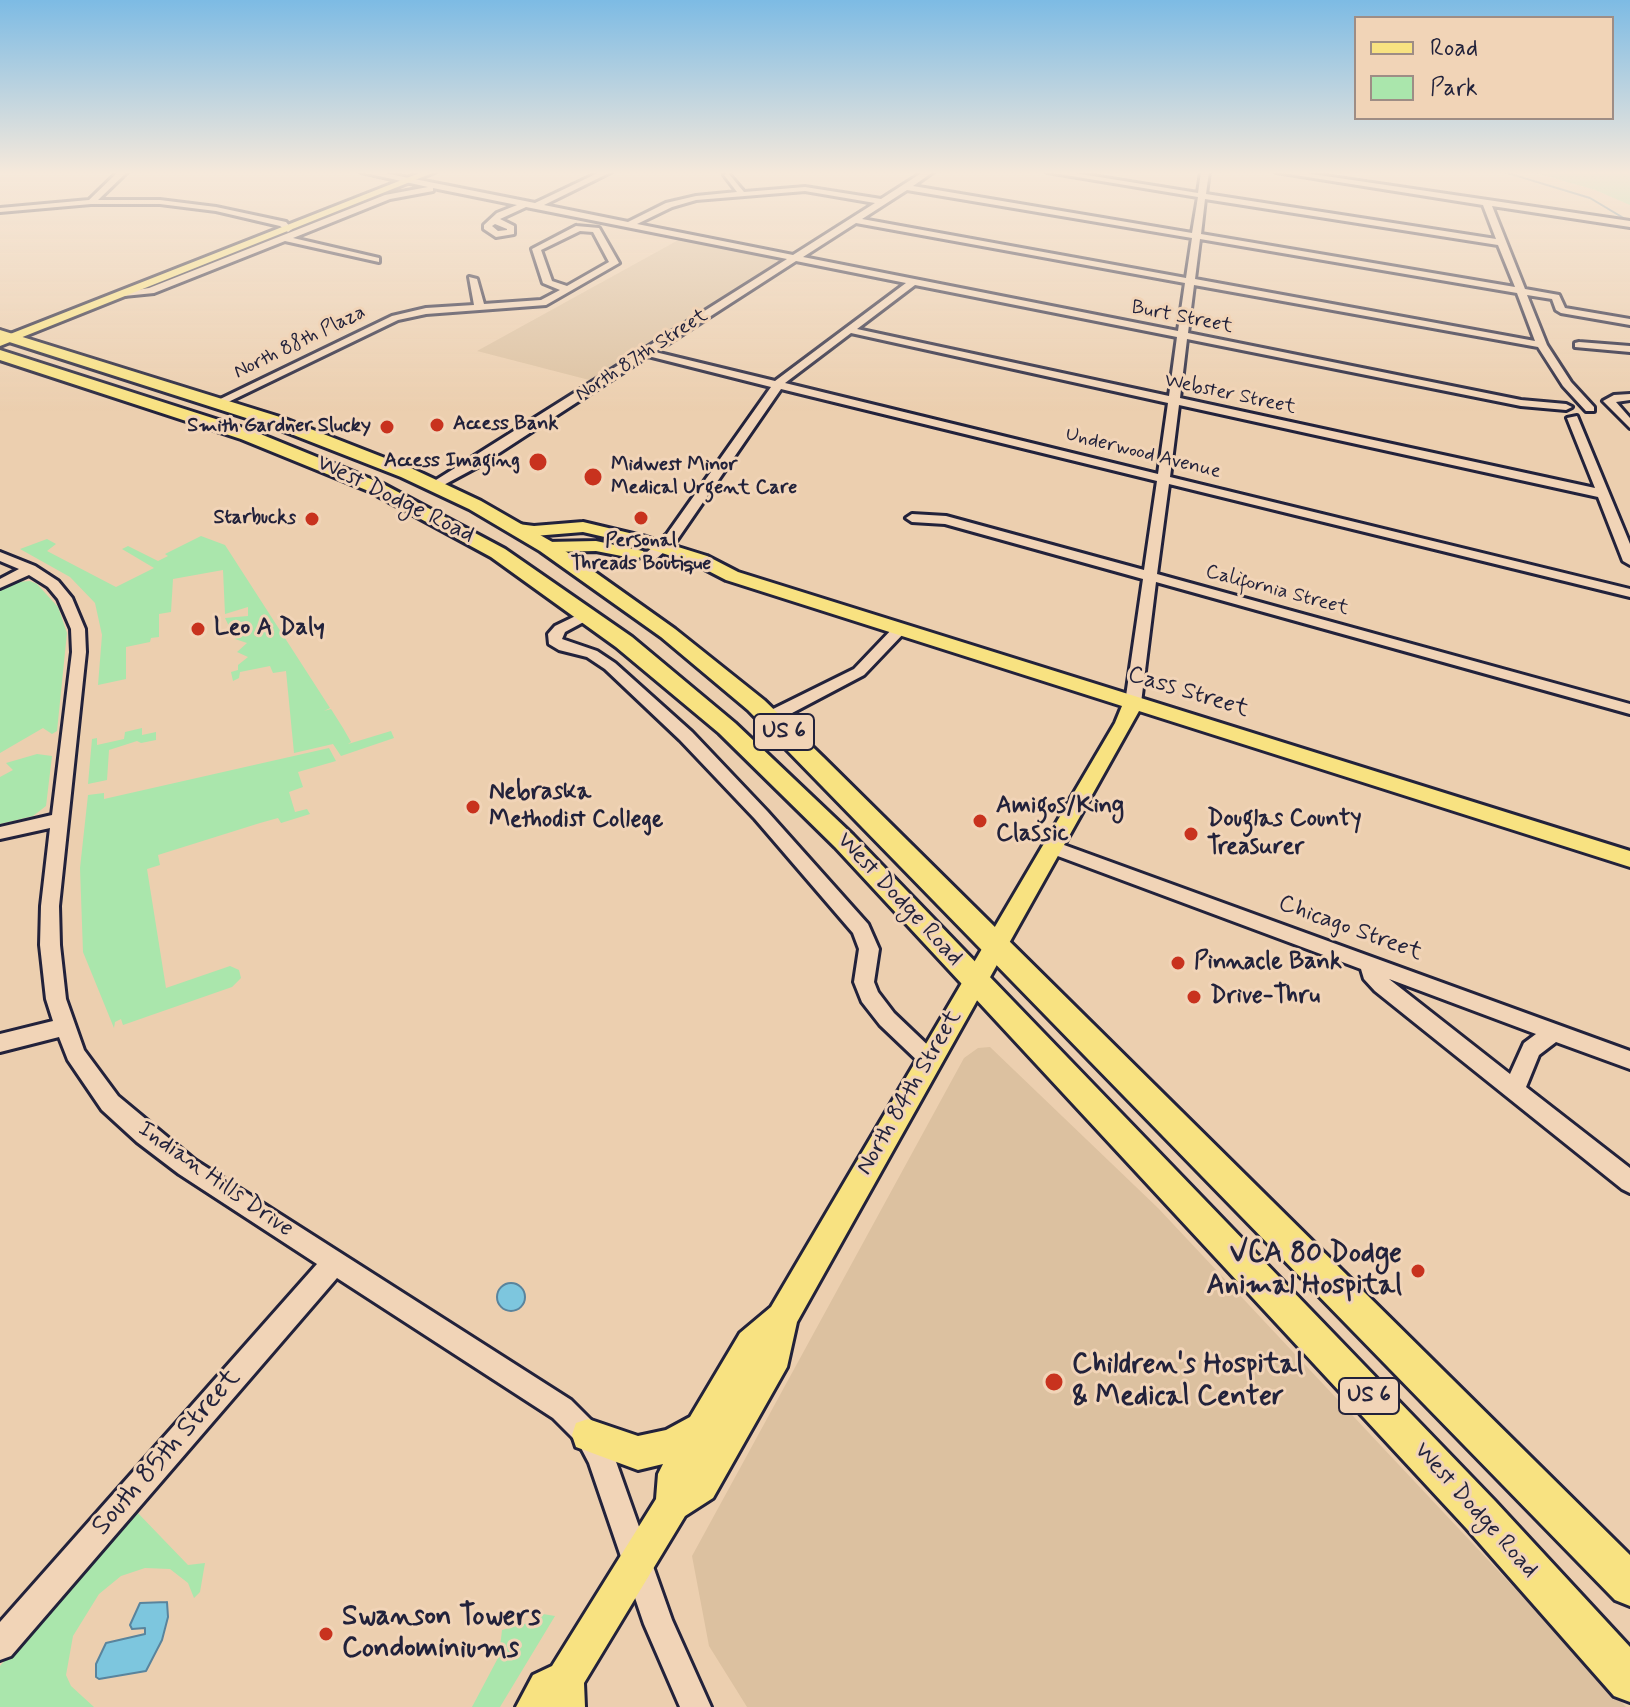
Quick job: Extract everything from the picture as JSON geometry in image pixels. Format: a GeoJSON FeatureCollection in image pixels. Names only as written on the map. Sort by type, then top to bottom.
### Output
{"type":"FeatureCollection","features":[{"type":"Feature","properties":{"kind":"highway","name":"West Dodge Road"},"geometry":{"type":"LineString","coordinates":[[3,336],[218,403],[346,447],[434,485],[547,547],[668,633],[769,718],[1630,1585]]}},
{"type":"Feature","properties":{"kind":"highway","name":"West Dodge Road"},"geometry":{"type":"LineString","coordinates":[[0,355],[300,455],[396,497],[462,531],[588,614],[653,665],[776,774],[975,980],[1481,1515],[1630,1680]]}},
{"type":"Feature","properties":{"kind":"highway"},"geometry":{"type":"LineString","coordinates":[[462,531],[525,548],[547,547]]}},
{"type":"Feature","properties":{"kind":"main road"},"geometry":{"type":"LineString","coordinates":[[3,336],[224,252]]}},
{"type":"Feature","properties":{"kind":"main road"},"geometry":{"type":"LineString","coordinates":[[3,336],[227,252]]}},
{"type":"Feature","properties":{"kind":"main road","name":"Cass Street"},"geometry":{"type":"LineString","coordinates":[[518,529],[588,528],[656,552],[694,570],[732,576],[1630,859]]}},
{"type":"Feature","properties":{"kind":"main road","name":"Cass Street"},"geometry":{"type":"LineString","coordinates":[[547,547],[596,546],[656,552]]}},
{"type":"Feature","properties":{"kind":"main road","name":"North 84th Street"},"geometry":{"type":"LineString","coordinates":[[673,1504],[675,1474],[751,1344],[782,1318],[1125,723],[1133,703]]}},
{"type":"Feature","properties":{"kind":"main road","name":"North 84th Street"},"geometry":{"type":"LineString","coordinates":[[535,1707],[546,1688],[566,1693],[589,1641],[673,1504],[701,1486],[776,1356],[782,1318]]}},
{"type":"Feature","properties":{"kind":"main road"},"geometry":{"type":"LineString","coordinates":[[588,1435],[638,1453],[671,1445],[702,1428]]}},
{"type":"Feature","properties":{"kind":"street"},"geometry":{"type":"LineString","coordinates":[[350,252],[376,260]]}},
{"type":"Feature","properties":{"kind":"street"},"geometry":{"type":"LineString","coordinates":[[537,252],[548,283],[567,289]]}},
{"type":"Feature","properties":{"kind":"street","name":"North 88th Plaza"},"geometry":{"type":"LineString","coordinates":[[218,403],[383,322],[426,311],[536,304],[614,263],[608,252]]}},
{"type":"Feature","properties":{"kind":"street","name":"Burt Street"},"geometry":{"type":"LineString","coordinates":[[763,252],[1591,415]]}},
{"type":"Feature","properties":{"kind":"street","name":"North 87th Street"},"geometry":{"type":"LineString","coordinates":[[434,485],[465,469],[805,252]]}},
{"type":"Feature","properties":{"kind":"street"},"geometry":{"type":"LineString","coordinates":[[1026,252],[1542,345]]}},
{"type":"Feature","properties":{"kind":"street"},"geometry":{"type":"LineString","coordinates":[[1133,703],[1194,252]]}},
{"type":"Feature","properties":{"kind":"street"},"geometry":{"type":"LineString","coordinates":[[1289,252],[1556,297],[1561,310],[1630,322]]}},
{"type":"Feature","properties":{"kind":"street"},"geometry":{"type":"LineString","coordinates":[[1506,252],[1542,345],[1591,415],[1582,439]]}},
{"type":"Feature","properties":{"kind":"street"},"geometry":{"type":"LineString","coordinates":[[472,279],[480,308]]}},
{"type":"Feature","properties":{"kind":"street"},"geometry":{"type":"LineString","coordinates":[[656,552],[778,385],[913,282]]}},
{"type":"Feature","properties":{"kind":"street","name":"Webster Street"},"geometry":{"type":"LineString","coordinates":[[850,330],[1603,494]]}},
{"type":"Feature","properties":{"kind":"street"},"geometry":{"type":"LineString","coordinates":[[1579,345],[1627,351]]}},
{"type":"Feature","properties":{"kind":"street","name":"Underwood Avenue"},"geometry":{"type":"LineString","coordinates":[[647,353],[1630,593]]}},
{"type":"Feature","properties":{"kind":"street"},"geometry":{"type":"LineString","coordinates":[[1567,384],[1569,412],[1630,561]]}},
{"type":"Feature","properties":{"kind":"street"},"geometry":{"type":"LineString","coordinates":[[1626,421],[1609,401],[1630,397]]}},
{"type":"Feature","properties":{"kind":"street"},"geometry":{"type":"LineString","coordinates":[[1607,415],[1626,421]]}},
{"type":"Feature","properties":{"kind":"street","name":"California Street"},"geometry":{"type":"LineString","coordinates":[[912,518],[938,518],[1630,709]]}},
{"type":"Feature","properties":{"kind":"street","name":"Indian Hills Drive"},"geometry":{"type":"LineString","coordinates":[[0,556],[23,566],[61,593],[78,629],[79,652],[59,820],[50,945],[56,999],[75,1054],[95,1084],[145,1135],[187,1167],[562,1409],[588,1435],[600,1456],[659,1624],[696,1707]]}},
{"type":"Feature","properties":{"kind":"street"},"geometry":{"type":"LineString","coordinates":[[0,572],[23,566]]}},
{"type":"Feature","properties":{"kind":"street"},"geometry":{"type":"LineString","coordinates":[[0,584],[23,566]]}},
{"type":"Feature","properties":{"kind":"street"},"geometry":{"type":"LineString","coordinates":[[588,614],[560,629],[554,641],[564,647],[592,654],[610,666],[686,736],[761,815],[861,929],[869,949],[864,982],[869,996],[887,1019],[929,1059]]}},
{"type":"Feature","properties":{"kind":"street"},"geometry":{"type":"LineString","coordinates":[[769,718],[859,672],[900,629]]}},
{"type":"Feature","properties":{"kind":"street"},"geometry":{"type":"LineString","coordinates":[[0,833],[59,820]]}},
{"type":"Feature","properties":{"kind":"street","name":"Chicago Street"},"geometry":{"type":"LineString","coordinates":[[1053,847],[1630,1060]]}},
{"type":"Feature","properties":{"kind":"street"},"geometry":{"type":"LineString","coordinates":[[1370,965],[1371,973],[1382,985],[1630,1182]]}},
{"type":"Feature","properties":{"kind":"street"},"geometry":{"type":"LineString","coordinates":[[0,1043],[64,1027]]}},
{"type":"Feature","properties":{"kind":"street"},"geometry":{"type":"LineString","coordinates":[[1514,1089],[1531,1049],[1554,1032]]}},
{"type":"Feature","properties":{"kind":"street","name":"South 85th Street"},"geometry":{"type":"LineString","coordinates":[[0,1645],[335,1262]]}},
{"type":"Feature","properties":{"kind":"shaded area"},"geometry":{"type":"Polygon","coordinates":[[[657,252],[750,252],[786,259],[593,381],[477,351],[657,252]]]}},
{"type":"Feature","properties":{"kind":"shaded area","name":"Children's Hospital & Medical Center"},"geometry":{"type":"Polygon","coordinates":[[[990,1047],[1158,1208],[1626,1707],[747,1707],[709,1646],[692,1556],[964,1058],[978,1048],[990,1047]]]}},
{"type":"Feature","properties":{"kind":"green space"},"geometry":{"type":"Polygon","coordinates":[[[201,536],[225,545],[330,708],[324,711],[331,709],[343,728],[351,742],[348,744],[391,731],[394,738],[341,756],[333,744],[294,753],[286,671],[273,673],[270,666],[240,672],[239,678],[233,681],[231,672],[238,670],[238,665],[248,657],[237,652],[247,643],[235,639],[225,618],[248,616],[248,607],[225,614],[223,570],[173,579],[171,612],[159,614],[159,637],[126,647],[126,679],[98,685],[102,635],[95,603],[70,577],[20,549],[47,539],[56,544],[47,551],[116,587],[154,568],[122,549],[128,546],[158,561],[168,556],[165,554],[201,536]]]}},
{"type":"Feature","properties":{"kind":"green space"},"geometry":{"type":"Polygon","coordinates":[[[30,581],[37,584],[58,607],[67,633],[57,731],[52,734],[43,728],[0,753],[0,589],[30,581]]]}},
{"type":"Feature","properties":{"kind":"green space"},"geometry":{"type":"Polygon","coordinates":[[[142,728],[142,735],[156,732],[156,740],[137,741],[109,750],[107,780],[88,784],[92,739],[97,738],[97,745],[124,739],[125,732],[142,728]]]}},
{"type":"Feature","properties":{"kind":"green space"},"geometry":{"type":"Polygon","coordinates":[[[329,748],[336,761],[298,772],[303,787],[289,792],[295,812],[307,809],[310,814],[281,823],[278,818],[158,855],[160,865],[147,869],[166,988],[230,966],[239,970],[241,978],[232,987],[123,1025],[121,1019],[115,1022],[114,1028],[83,952],[80,868],[88,795],[104,793],[104,799],[329,748]]]}},
{"type":"Feature","properties":{"kind":"green space"},"geometry":{"type":"Polygon","coordinates":[[[37,754],[52,756],[46,806],[33,816],[0,824],[0,777],[13,770],[6,763],[37,754]]]}},
{"type":"Feature","properties":{"kind":"green space"},"geometry":{"type":"Polygon","coordinates":[[[135,1510],[188,1565],[205,1563],[200,1592],[194,1598],[188,1583],[170,1569],[145,1568],[121,1576],[99,1594],[73,1636],[66,1675],[71,1686],[94,1707],[0,1707],[0,1666],[135,1510]]]}},
{"type":"Feature","properties":{"kind":"green space"},"geometry":{"type":"Polygon","coordinates":[[[543,1614],[555,1616],[500,1707],[472,1707],[499,1656],[502,1630],[528,1623],[543,1614]]]}},
{"type":"Feature","properties":{"kind":"water"},"geometry":{"type":"Polygon","coordinates":[[[511,1283],[521,1287],[525,1297],[521,1307],[511,1311],[501,1307],[497,1297],[501,1287],[511,1283]]]}},
{"type":"Feature","properties":{"kind":"water"},"geometry":{"type":"Polygon","coordinates":[[[167,1602],[168,1617],[162,1640],[146,1671],[96,1677],[96,1664],[106,1643],[145,1634],[145,1628],[132,1629],[130,1625],[140,1603],[167,1602]]]}},
{"type":"Feature","properties":{"kind":"place","name":"Access Bank"},"geometry":{"type":"Point","coordinates":[437,425]}},
{"type":"Feature","properties":{"kind":"place","name":"Smith Gardner Slucky"},"geometry":{"type":"Point","coordinates":[387,427]}},
{"type":"Feature","properties":{"kind":"place","name":"Access Imaging"},"geometry":{"type":"Point","coordinates":[538,462]}},
{"type":"Feature","properties":{"kind":"place","name":"Midwest Minor Medical Urgent Care"},"geometry":{"type":"Point","coordinates":[593,477]}},
{"type":"Feature","properties":{"kind":"place","name":"Personal Threads Boutique"},"geometry":{"type":"Point","coordinates":[641,518]}},
{"type":"Feature","properties":{"kind":"place","name":"Starbucks"},"geometry":{"type":"Point","coordinates":[312,519]}},
{"type":"Feature","properties":{"kind":"place","name":"Leo A Daly"},"geometry":{"type":"Point","coordinates":[198,629]}},
{"type":"Feature","properties":{"kind":"place","name":"Nebraska Methodist College"},"geometry":{"type":"Point","coordinates":[473,807]}},
{"type":"Feature","properties":{"kind":"place","name":"Amigos/King Classic"},"geometry":{"type":"Point","coordinates":[980,821]}},
{"type":"Feature","properties":{"kind":"place","name":"Douglas County Treasurer"},"geometry":{"type":"Point","coordinates":[1191,834]}},
{"type":"Feature","properties":{"kind":"place","name":"Pinnacle Bank"},"geometry":{"type":"Point","coordinates":[1178,963]}},
{"type":"Feature","properties":{"kind":"place","name":"Drive-Thru"},"geometry":{"type":"Point","coordinates":[1194,997]}},
{"type":"Feature","properties":{"kind":"place","name":"VCA 80 Dodge Animal Hospital"},"geometry":{"type":"Point","coordinates":[1418,1271]}},
{"type":"Feature","properties":{"kind":"place","name":"Children's Hospital & Medical Center"},"geometry":{"type":"Point","coordinates":[1054,1382]}},
{"type":"Feature","properties":{"kind":"place","name":"Swanson Towers Condominiums"},"geometry":{"type":"Point","coordinates":[326,1634]}}]}
